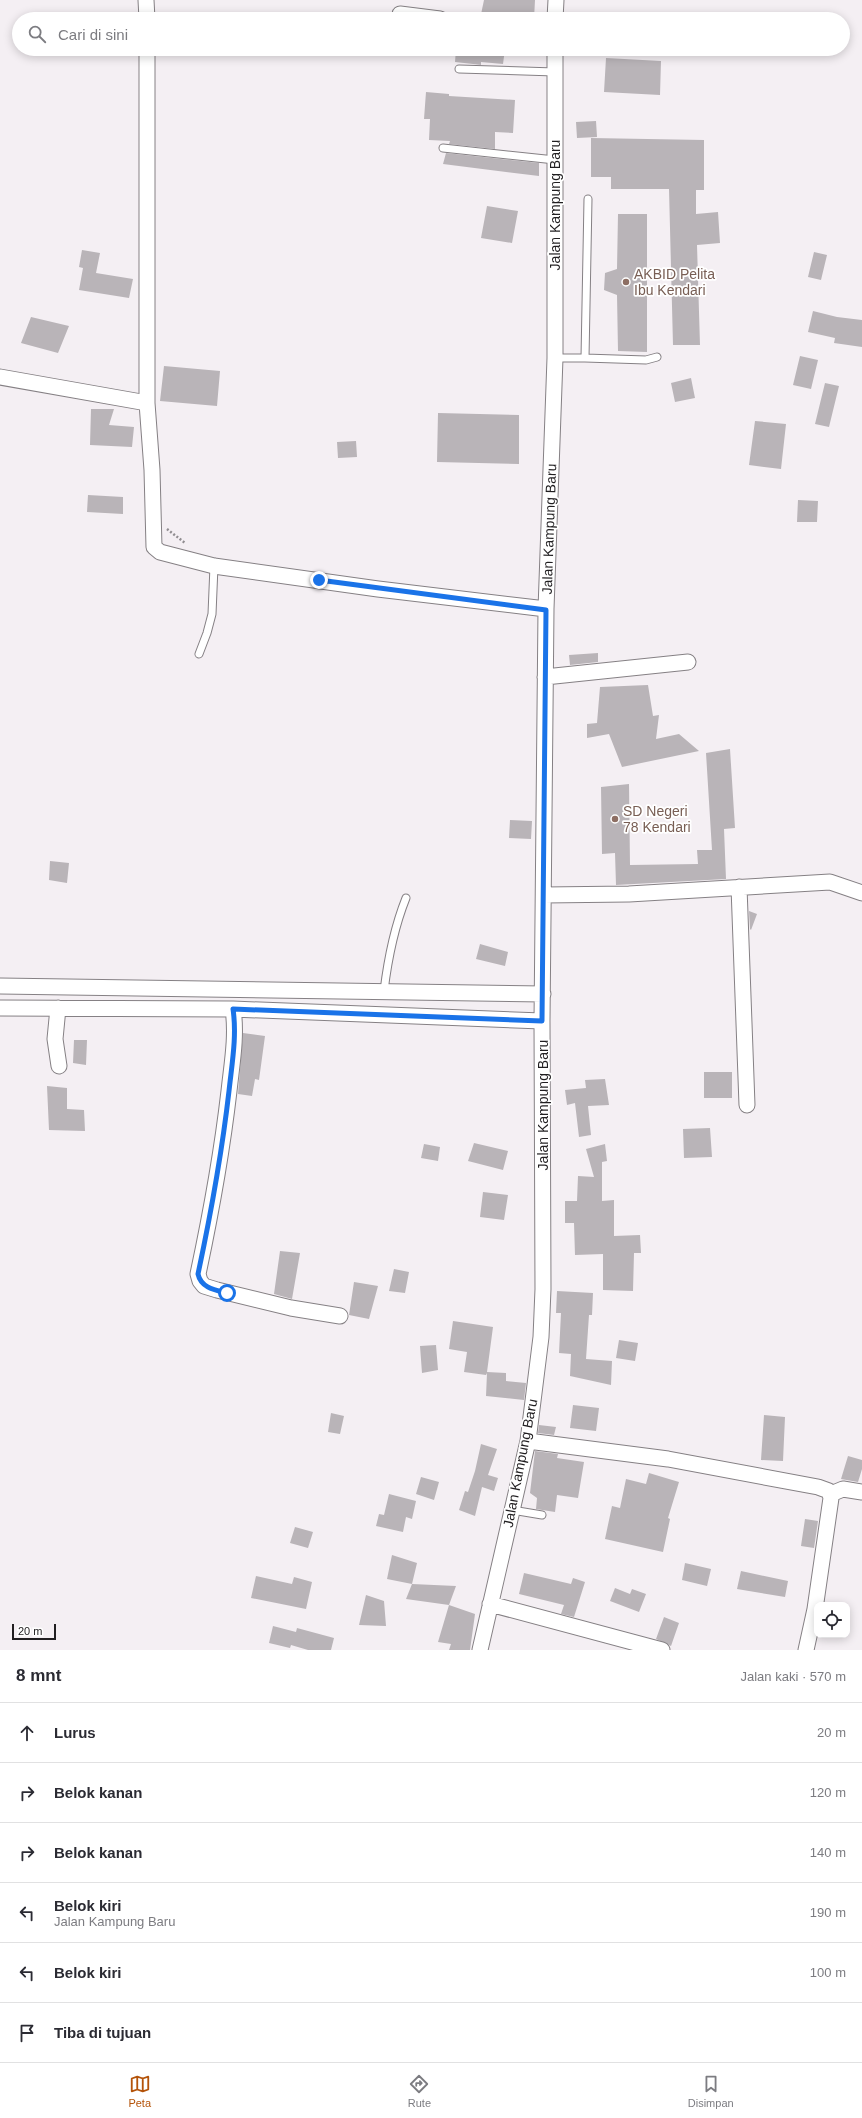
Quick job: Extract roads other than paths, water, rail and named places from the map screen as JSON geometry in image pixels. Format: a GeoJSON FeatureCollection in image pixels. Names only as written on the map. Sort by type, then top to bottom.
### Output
{"type":"FeatureCollection","features":[{"type":"Feature","properties":{"kind":"street"},"geometry":{"type":"LineString","coordinates":[[146,0],[147,12]]}},
{"type":"Feature","properties":{"kind":"street"},"geometry":{"type":"LineString","coordinates":[[555,12],[556,0]]}},
{"type":"Feature","properties":{"kind":"street"},"geometry":{"type":"LineString","coordinates":[[147,56],[147,403],[152,470],[154,547],[160,552],[196,560],[214,566],[378,589],[546,610]]}},
{"type":"Feature","properties":{"kind":"street","name":"Jalan Kampung Baru"},"geometry":{"type":"LineString","coordinates":[[480,1650],[528,1441],[541,1337],[543,1289],[542,1021],[545,677],[555,358],[555,56]]}},
{"type":"Feature","properties":{"kind":"street"},"geometry":{"type":"LineString","coordinates":[[0,377],[147,403]]}},
{"type":"Feature","properties":{"kind":"street"},"geometry":{"type":"LineString","coordinates":[[545,677],[688,662]]}},
{"type":"Feature","properties":{"kind":"street"},"geometry":{"type":"LineString","coordinates":[[544,895],[629,894],[830,882],[862,893]]}},
{"type":"Feature","properties":{"kind":"street"},"geometry":{"type":"LineString","coordinates":[[739,887],[747,1105]]}},
{"type":"Feature","properties":{"kind":"street"},"geometry":{"type":"LineString","coordinates":[[0,986],[543,994]]}},
{"type":"Feature","properties":{"kind":"street"},"geometry":{"type":"LineString","coordinates":[[0,1008],[233,1009],[542,1021]]}},
{"type":"Feature","properties":{"kind":"street"},"geometry":{"type":"LineString","coordinates":[[58,1008],[55,1039],[59,1066]]}},
{"type":"Feature","properties":{"kind":"street"},"geometry":{"type":"LineString","coordinates":[[233,1009],[236,1034],[227,1112],[217,1182],[198,1274],[200,1281],[204,1286],[217,1290],[291,1308],[340,1316]]}},
{"type":"Feature","properties":{"kind":"street"},"geometry":{"type":"LineString","coordinates":[[528,1441],[668,1459],[818,1487],[829,1491],[831,1494]]}},
{"type":"Feature","properties":{"kind":"street"},"geometry":{"type":"LineString","coordinates":[[831,1494],[843,1489],[862,1492]]}},
{"type":"Feature","properties":{"kind":"street"},"geometry":{"type":"LineString","coordinates":[[806,1650],[815,1609],[831,1494]]}},
{"type":"Feature","properties":{"kind":"street"},"geometry":{"type":"LineString","coordinates":[[490,1604],[662,1650]]}},
{"type":"Feature","properties":{"kind":"lane"},"geometry":{"type":"LineString","coordinates":[[459,69],[555,72]]}},
{"type":"Feature","properties":{"kind":"lane"},"geometry":{"type":"LineString","coordinates":[[443,148],[555,160]]}},
{"type":"Feature","properties":{"kind":"lane"},"geometry":{"type":"LineString","coordinates":[[585,358],[588,199]]}},
{"type":"Feature","properties":{"kind":"lane"},"geometry":{"type":"LineString","coordinates":[[555,358],[646,360],[657,357]]}},
{"type":"Feature","properties":{"kind":"lane"},"geometry":{"type":"LineString","coordinates":[[199,654],[212,614],[214,566]]}},
{"type":"Feature","properties":{"kind":"lane"},"geometry":{"type":"LineString","coordinates":[[384,991],[388,956],[398,917],[406,898]]}},
{"type":"Feature","properties":{"kind":"lane"},"geometry":{"type":"LineString","coordinates":[[512,1510],[542,1515]]}},
{"type":"Feature","properties":{"kind":"place","name":"AKBID Pelita Ibu Kendari"},"geometry":{"type":"Point","coordinates":[626,282]}},
{"type":"Feature","properties":{"kind":"place","name":"SD Negeri 78 Kendari"},"geometry":{"type":"Point","coordinates":[615,819]}}]}
